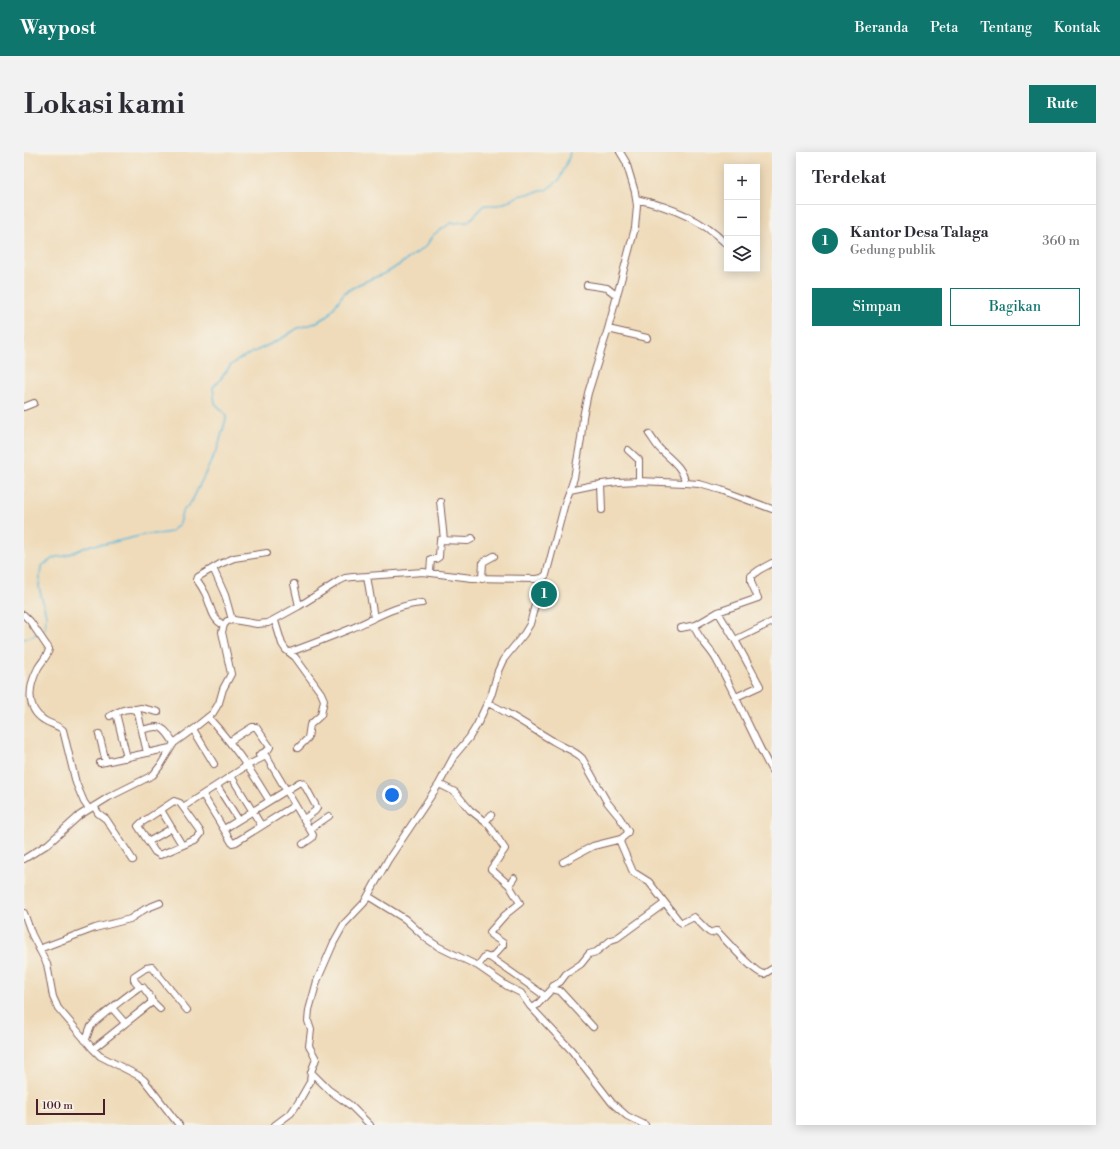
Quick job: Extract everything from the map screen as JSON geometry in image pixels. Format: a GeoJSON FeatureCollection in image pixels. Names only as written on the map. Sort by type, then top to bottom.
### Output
{"type":"FeatureCollection","features":[{"type":"Feature","properties":{"kind":"street"},"geometry":{"type":"LineString","coordinates":[[275,1125],[291,1113],[308,1085],[316,1059],[309,1046],[311,1030],[308,1019],[317,980],[341,928],[368,896],[388,860],[439,784],[451,760],[471,735],[488,703],[503,660],[530,624],[542,578],[547,573],[565,503],[570,490],[579,450],[585,406],[608,329],[635,228],[637,213],[636,199],[631,178],[620,152]]}},
{"type":"Feature","properties":{"kind":"street"},"geometry":{"type":"LineString","coordinates":[[636,199],[658,205],[683,215],[709,229],[724,242]]}},
{"type":"Feature","properties":{"kind":"street"},"geometry":{"type":"LineString","coordinates":[[587,285],[607,288],[616,295]]}},
{"type":"Feature","properties":{"kind":"street"},"geometry":{"type":"LineString","coordinates":[[608,329],[646,338]]}},
{"type":"Feature","properties":{"kind":"street"},"geometry":{"type":"LineString","coordinates":[[24,407],[34,403]]}},
{"type":"Feature","properties":{"kind":"street"},"geometry":{"type":"LineString","coordinates":[[649,434],[659,448],[683,474],[685,482]]}},
{"type":"Feature","properties":{"kind":"street"},"geometry":{"type":"LineString","coordinates":[[628,450],[639,460],[639,481]]}},
{"type":"Feature","properties":{"kind":"street"},"geometry":{"type":"LineString","coordinates":[[570,490],[601,484],[639,481],[685,482],[721,490],[772,509]]}},
{"type":"Feature","properties":{"kind":"street"},"geometry":{"type":"LineString","coordinates":[[601,484],[602,510]]}},
{"type":"Feature","properties":{"kind":"street"},"geometry":{"type":"LineString","coordinates":[[440,501],[444,540]]}},
{"type":"Feature","properties":{"kind":"street"},"geometry":{"type":"LineString","coordinates":[[430,572],[430,560],[439,557],[440,542],[444,540],[468,541],[472,538]]}},
{"type":"Feature","properties":{"kind":"street"},"geometry":{"type":"LineString","coordinates":[[224,625],[220,624],[215,618],[205,592],[197,580],[198,577],[201,574],[234,558],[267,553]]}},
{"type":"Feature","properties":{"kind":"street"},"geometry":{"type":"LineString","coordinates":[[482,578],[483,562],[494,556]]}},
{"type":"Feature","properties":{"kind":"street"},"geometry":{"type":"LineString","coordinates":[[681,628],[696,625],[718,612],[758,598],[751,582],[751,576],[772,563]]}},
{"type":"Feature","properties":{"kind":"street"},"geometry":{"type":"LineString","coordinates":[[213,568],[225,595],[232,620]]}},
{"type":"Feature","properties":{"kind":"street"},"geometry":{"type":"LineString","coordinates":[[24,859],[48,844],[70,824],[92,808],[153,775],[174,743],[208,717],[217,708],[223,689],[231,674],[223,636],[224,625],[226,622],[232,620],[268,624],[342,580],[348,578],[380,576],[406,572],[430,572],[465,578],[542,578]]}},
{"type":"Feature","properties":{"kind":"street"},"geometry":{"type":"LineString","coordinates":[[367,576],[374,618]]}},
{"type":"Feature","properties":{"kind":"street"},"geometry":{"type":"LineString","coordinates":[[294,584],[299,606]]}},
{"type":"Feature","properties":{"kind":"street"},"geometry":{"type":"LineString","coordinates":[[290,652],[350,629],[402,606],[422,603]]}},
{"type":"Feature","properties":{"kind":"street"},"geometry":{"type":"LineString","coordinates":[[718,612],[760,686],[736,697]]}},
{"type":"Feature","properties":{"kind":"street"},"geometry":{"type":"LineString","coordinates":[[24,615],[49,649],[35,675],[30,692],[31,704],[36,714],[42,719],[63,730],[74,777],[81,795],[92,808],[107,820],[133,860]]}},
{"type":"Feature","properties":{"kind":"street"},"geometry":{"type":"LineString","coordinates":[[275,620],[282,644],[286,650],[295,657],[321,692],[324,702],[321,715],[309,727],[308,738],[298,748]]}},
{"type":"Feature","properties":{"kind":"street"},"geometry":{"type":"LineString","coordinates":[[735,640],[772,622]]}},
{"type":"Feature","properties":{"kind":"street"},"geometry":{"type":"LineString","coordinates":[[696,625],[696,631],[714,655],[736,697],[759,748],[772,771]]}},
{"type":"Feature","properties":{"kind":"street"},"geometry":{"type":"LineString","coordinates":[[488,703],[511,715],[579,756],[586,765],[607,802],[628,831],[627,834],[621,839],[592,846],[562,862]]}},
{"type":"Feature","properties":{"kind":"street"},"geometry":{"type":"LineString","coordinates":[[127,758],[113,714],[133,708],[141,708],[158,712]]}},
{"type":"Feature","properties":{"kind":"street"},"geometry":{"type":"LineString","coordinates":[[136,709],[138,712],[147,753]]}},
{"type":"Feature","properties":{"kind":"street"},"geometry":{"type":"LineString","coordinates":[[208,717],[230,741],[247,764],[269,800]]}},
{"type":"Feature","properties":{"kind":"street"},"geometry":{"type":"LineString","coordinates":[[183,807],[217,786],[247,764],[265,754],[270,747],[256,726],[230,741]]}},
{"type":"Feature","properties":{"kind":"street"},"geometry":{"type":"LineString","coordinates":[[142,730],[152,727],[160,727],[166,730],[174,743]]}},
{"type":"Feature","properties":{"kind":"street"},"geometry":{"type":"LineString","coordinates":[[193,729],[214,764]]}},
{"type":"Feature","properties":{"kind":"street"},"geometry":{"type":"LineString","coordinates":[[99,734],[103,763],[170,748]]}},
{"type":"Feature","properties":{"kind":"street"},"geometry":{"type":"LineString","coordinates":[[265,754],[313,835],[312,838],[303,844]]}},
{"type":"Feature","properties":{"kind":"street"},"geometry":{"type":"LineString","coordinates":[[231,776],[262,825]]}},
{"type":"Feature","properties":{"kind":"street"},"geometry":{"type":"LineString","coordinates":[[224,829],[269,800],[301,782],[312,797],[317,808],[304,819]]}},
{"type":"Feature","properties":{"kind":"street"},"geometry":{"type":"LineString","coordinates":[[439,784],[455,792],[470,810],[485,822],[494,832],[505,849],[491,869],[508,885],[520,903],[505,915],[490,932],[491,935],[503,944],[491,958]]}},
{"type":"Feature","properties":{"kind":"street"},"geometry":{"type":"LineString","coordinates":[[217,786],[238,820]]}},
{"type":"Feature","properties":{"kind":"street"},"geometry":{"type":"LineString","coordinates":[[203,795],[230,841],[234,843],[295,805]]}},
{"type":"Feature","properties":{"kind":"street"},"geometry":{"type":"LineString","coordinates":[[174,801],[178,802],[201,834],[197,839],[160,855],[155,852],[148,842],[139,828],[139,824],[161,810],[174,801]]}},
{"type":"Feature","properties":{"kind":"street"},"geometry":{"type":"LineString","coordinates":[[161,810],[182,845]]}},
{"type":"Feature","properties":{"kind":"street"},"geometry":{"type":"LineString","coordinates":[[485,822],[491,815]]}},
{"type":"Feature","properties":{"kind":"street"},"geometry":{"type":"LineString","coordinates":[[310,829],[329,816]]}},
{"type":"Feature","properties":{"kind":"street"},"geometry":{"type":"LineString","coordinates":[[148,842],[172,828]]}},
{"type":"Feature","properties":{"kind":"street"},"geometry":{"type":"LineString","coordinates":[[621,839],[620,842],[633,872],[648,880],[680,923],[694,917],[709,932],[711,933],[716,930],[752,968],[760,974],[764,974],[772,969]]}},
{"type":"Feature","properties":{"kind":"street"},"geometry":{"type":"LineString","coordinates":[[508,885],[514,878]]}},
{"type":"Feature","properties":{"kind":"street"},"geometry":{"type":"LineString","coordinates":[[368,896],[405,919],[427,939],[439,947],[478,966],[507,986],[519,992],[572,1051],[612,1103],[626,1116],[645,1125]]}},
{"type":"Feature","properties":{"kind":"street"},"geometry":{"type":"LineString","coordinates":[[39,949],[95,928],[130,919],[145,909],[160,903]]}},
{"type":"Feature","properties":{"kind":"street"},"geometry":{"type":"LineString","coordinates":[[532,1008],[537,1005],[552,989],[552,986],[585,960],[588,954],[596,952],[665,903]]}},
{"type":"Feature","properties":{"kind":"street"},"geometry":{"type":"LineString","coordinates":[[24,913],[27,931],[47,964],[55,1002],[61,1012],[93,1049],[106,1060],[134,1073],[144,1080],[179,1125]]}},
{"type":"Feature","properties":{"kind":"street"},"geometry":{"type":"LineString","coordinates":[[478,966],[485,956],[491,958],[545,996]]}},
{"type":"Feature","properties":{"kind":"street"},"geometry":{"type":"LineString","coordinates":[[160,1009],[152,1002],[143,987],[140,987],[134,980],[134,976],[146,968],[152,967],[187,1010]]}},
{"type":"Feature","properties":{"kind":"street"},"geometry":{"type":"LineString","coordinates":[[85,1040],[90,1027],[140,987]]}},
{"type":"Feature","properties":{"kind":"street"},"geometry":{"type":"LineString","coordinates":[[552,989],[560,991],[593,1027]]}},
{"type":"Feature","properties":{"kind":"street"},"geometry":{"type":"LineString","coordinates":[[93,1049],[152,1002]]}},
{"type":"Feature","properties":{"kind":"street"},"geometry":{"type":"LineString","coordinates":[[112,1008],[125,1023]]}},
{"type":"Feature","properties":{"kind":"street"},"geometry":{"type":"LineString","coordinates":[[311,1072],[329,1090],[350,1105],[370,1125]]}},
{"type":"Feature","properties":{"kind":"waterway"},"geometry":{"type":"LineString","coordinates":[[40,632],[45,629],[46,615],[39,587],[41,566],[56,557],[65,556],[91,545],[105,544],[148,534],[171,532],[179,524],[182,512],[192,501],[218,447],[226,415],[215,403],[213,387],[231,365],[241,358],[281,339],[298,328],[313,324],[328,316],[344,293],[359,284],[388,272],[411,257],[426,246],[433,235],[451,223],[468,222],[485,205],[498,205],[518,196],[546,190],[559,180],[570,152]]}},
{"type":"Feature","properties":{"kind":"waterway"},"geometry":{"type":"LineString","coordinates":[[24,639],[37,634]]}},
{"type":"Feature","properties":{"kind":"place","name":"Kantor Desa Talaga"},"geometry":{"type":"Point","coordinates":[544,594]}}]}
